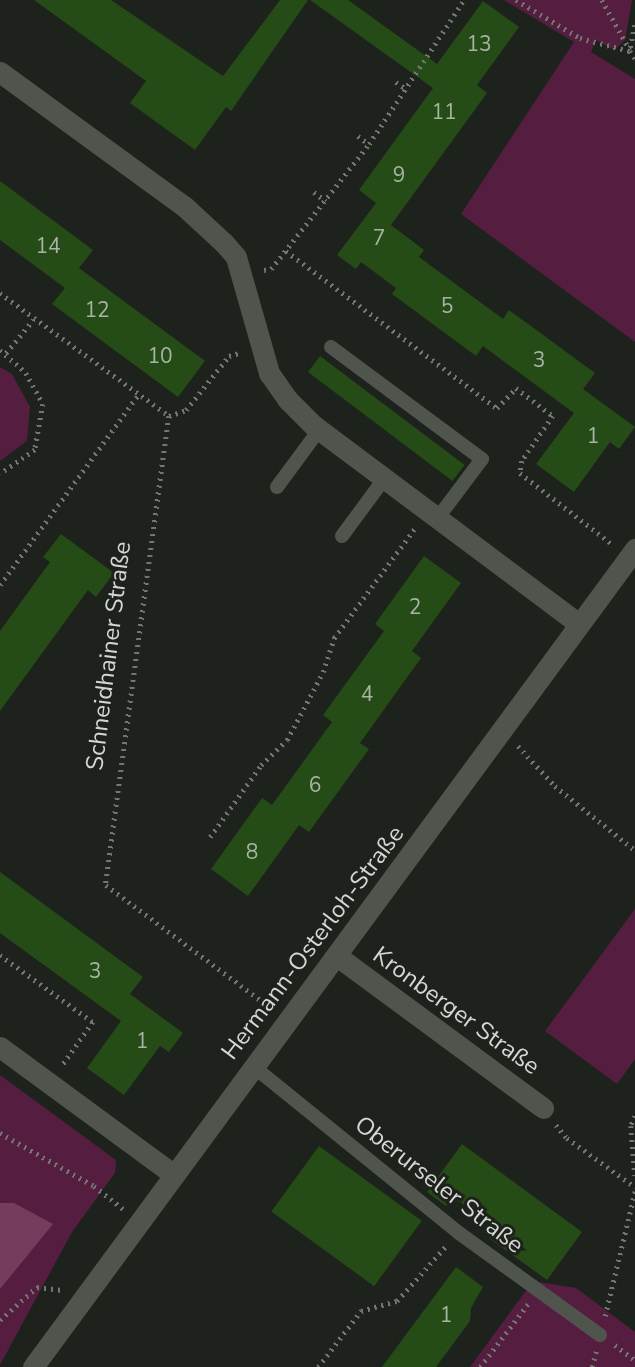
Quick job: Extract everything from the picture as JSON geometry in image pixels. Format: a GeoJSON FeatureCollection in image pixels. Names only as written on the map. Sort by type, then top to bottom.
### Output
{"type":"FeatureCollection","features":[{"type":"Feature","properties":{"kind":"street"},"geometry":{"type":"LineString","coordinates":[[0,72],[209,226],[236,257],[260,348],[288,400],[319,430],[579,624]]}},
{"type":"Feature","properties":{"kind":"street","name":"Hermann-Osterloh-Straße"},"geometry":{"type":"LineString","coordinates":[[33,1367],[632,553]]}},
{"type":"Feature","properties":{"kind":"street","name":"Kronberger Straße"},"geometry":{"type":"LineString","coordinates":[[337,956],[542,1108]]}},
{"type":"Feature","properties":{"kind":"street"},"geometry":{"type":"LineString","coordinates":[[0,1047],[174,1175]]}},
{"type":"Feature","properties":{"kind":"lane"},"geometry":{"type":"LineString","coordinates":[[331,347],[482,459],[432,515]]}},
{"type":"Feature","properties":{"kind":"lane"},"geometry":{"type":"LineString","coordinates":[[278,487],[319,430]]}},
{"type":"Feature","properties":{"kind":"lane"},"geometry":{"type":"LineString","coordinates":[[342,536],[384,479]]}},
{"type":"Feature","properties":{"kind":"lane","name":"Oberurseler Straße"},"geometry":{"type":"LineString","coordinates":[[254,1067],[459,1233],[600,1335]]}},
{"type":"Feature","properties":{"kind":"path"},"geometry":{"type":"LineString","coordinates":[[241,274],[271,269],[286,251],[408,90],[464,0]]}},
{"type":"Feature","properties":{"kind":"path"},"geometry":{"type":"LineString","coordinates":[[516,0],[580,38],[630,51]]}},
{"type":"Feature","properties":{"kind":"path"},"geometry":{"type":"LineString","coordinates":[[602,0],[635,58]]}},
{"type":"Feature","properties":{"kind":"path"},"geometry":{"type":"LineString","coordinates":[[630,51],[635,25]]}},
{"type":"Feature","properties":{"kind":"path"},"geometry":{"type":"LineString","coordinates":[[396,82],[408,90]]}},
{"type":"Feature","properties":{"kind":"path"},"geometry":{"type":"LineString","coordinates":[[358,136],[369,144]]}},
{"type":"Feature","properties":{"kind":"path"},"geometry":{"type":"LineString","coordinates":[[314,192],[326,201]]}},
{"type":"Feature","properties":{"kind":"path"},"geometry":{"type":"LineString","coordinates":[[286,251],[497,408],[516,388],[553,416],[522,461],[520,472],[632,553]]}},
{"type":"Feature","properties":{"kind":"path"},"geometry":{"type":"LineString","coordinates":[[0,293],[33,320],[169,416],[186,410],[229,356],[260,348]]}},
{"type":"Feature","properties":{"kind":"path"},"geometry":{"type":"LineString","coordinates":[[6,353],[33,320]]}},
{"type":"Feature","properties":{"kind":"path"},"geometry":{"type":"LineString","coordinates":[[0,351],[6,353],[26,373],[43,404],[35,450],[0,474]]}},
{"type":"Feature","properties":{"kind":"path"},"geometry":{"type":"LineString","coordinates":[[0,584],[139,394]]}},
{"type":"Feature","properties":{"kind":"path","name":"Schneidhainer Straße"},"geometry":{"type":"LineString","coordinates":[[169,416],[106,885],[289,1021]]}},
{"type":"Feature","properties":{"kind":"path"},"geometry":{"type":"LineString","coordinates":[[210,836],[261,765],[287,740],[323,671],[334,638],[432,515]]}},
{"type":"Feature","properties":{"kind":"path"},"geometry":{"type":"LineString","coordinates":[[503,730],[555,786],[635,850]]}},
{"type":"Feature","properties":{"kind":"path"},"geometry":{"type":"LineString","coordinates":[[0,955],[93,1022],[49,1083]]}},
{"type":"Feature","properties":{"kind":"path"},"geometry":{"type":"LineString","coordinates":[[542,1108],[567,1138],[635,1189],[600,1335]]}},
{"type":"Feature","properties":{"kind":"path"},"geometry":{"type":"LineString","coordinates":[[635,1116],[631,1126],[635,1176]]}},
{"type":"Feature","properties":{"kind":"path"},"geometry":{"type":"LineString","coordinates":[[0,1133],[94,1186],[140,1222]]}},
{"type":"Feature","properties":{"kind":"path"},"geometry":{"type":"LineString","coordinates":[[318,1367],[360,1311],[397,1301],[459,1233]]}},
{"type":"Feature","properties":{"kind":"path"},"geometry":{"type":"LineString","coordinates":[[0,1320],[37,1287],[88,1293]]}},
{"type":"Feature","properties":{"kind":"path"},"geometry":{"type":"LineString","coordinates":[[480,1367],[539,1289]]}},
{"type":"Feature","properties":{"kind":"shaded area"},"geometry":{"type":"Polygon","coordinates":[[[504,0],[632,0],[625,40],[614,50],[596,40],[591,52],[635,79],[635,342],[461,214],[574,42],[504,0]]]}},
{"type":"Feature","properties":{"kind":"shaded area"},"geometry":{"type":"Polygon","coordinates":[[[0,367],[12,374],[30,407],[27,441],[0,461],[0,367]]]}},
{"type":"Feature","properties":{"kind":"shaded area"},"geometry":{"type":"Polygon","coordinates":[[[635,909],[635,1059],[617,1084],[545,1031],[635,909]]]}},
{"type":"Feature","properties":{"kind":"shaded area"},"geometry":{"type":"Polygon","coordinates":[[[0,1075],[116,1160],[115,1173],[72,1232],[0,1365],[0,1075]]]}},
{"type":"Feature","properties":{"kind":"shaded area"},"geometry":{"type":"Polygon","coordinates":[[[0,1203],[14,1203],[53,1224],[0,1289],[0,1203]]]}},
{"type":"Feature","properties":{"kind":"shaded area"},"geometry":{"type":"Polygon","coordinates":[[[533,1281],[576,1288],[635,1332],[635,1367],[470,1367],[533,1281]]]}},
{"type":"Feature","properties":{"kind":"building"},"geometry":{"type":"Polygon","coordinates":[[[34,0],[111,0],[223,76],[280,0],[308,0],[231,111],[226,107],[195,150],[130,103],[146,81],[34,0]]]}},
{"type":"Feature","properties":{"kind":"building"},"geometry":{"type":"Polygon","coordinates":[[[310,0],[348,0],[437,64],[483,1],[519,27],[477,85],[487,93],[391,225],[424,250],[419,257],[503,319],[509,310],[595,373],[583,389],[635,427],[619,449],[610,442],[574,492],[536,464],[574,413],[483,346],[476,356],[392,294],[396,288],[361,262],[356,269],[337,255],[376,203],[359,190],[433,88],[310,0]]]}},
{"type":"Feature","properties":{"kind":"building"},"geometry":{"type":"Polygon","coordinates":[[[0,181],[93,250],[79,268],[205,361],[178,397],[52,304],[65,288],[0,240],[0,181]]]}},
{"type":"Feature","properties":{"kind":"building"},"geometry":{"type":"Polygon","coordinates":[[[320,356],[465,465],[453,481],[308,372],[320,356]]]}},
{"type":"Feature","properties":{"kind":"building"},"geometry":{"type":"Polygon","coordinates":[[[61,534],[114,573],[96,597],[88,590],[0,711],[0,631],[50,562],[43,557],[61,534]]]}},
{"type":"Feature","properties":{"kind":"building"},"geometry":{"type":"Polygon","coordinates":[[[424,556],[461,583],[412,651],[421,658],[360,743],[369,749],[309,832],[299,825],[248,896],[211,869],[262,798],[272,805],[332,722],[323,715],[384,631],[375,624],[424,556]]]}},
{"type":"Feature","properties":{"kind":"building"},"geometry":{"type":"Polygon","coordinates":[[[0,872],[143,977],[130,994],[183,1033],[169,1052],[160,1046],[124,1095],[87,1068],[121,1021],[0,933],[0,872]]]}},
{"type":"Feature","properties":{"kind":"building"},"geometry":{"type":"Polygon","coordinates":[[[462,1144],[582,1232],[547,1280],[489,1238],[496,1228],[453,1197],[446,1206],[427,1192],[462,1144]]]}},
{"type":"Feature","properties":{"kind":"building"},"geometry":{"type":"Polygon","coordinates":[[[319,1146],[422,1221],[374,1286],[271,1212],[319,1146]]]}},
{"type":"Feature","properties":{"kind":"building"},"geometry":{"type":"Polygon","coordinates":[[[456,1267],[483,1287],[471,1308],[470,1321],[436,1367],[382,1367],[456,1267]]]}}]}
